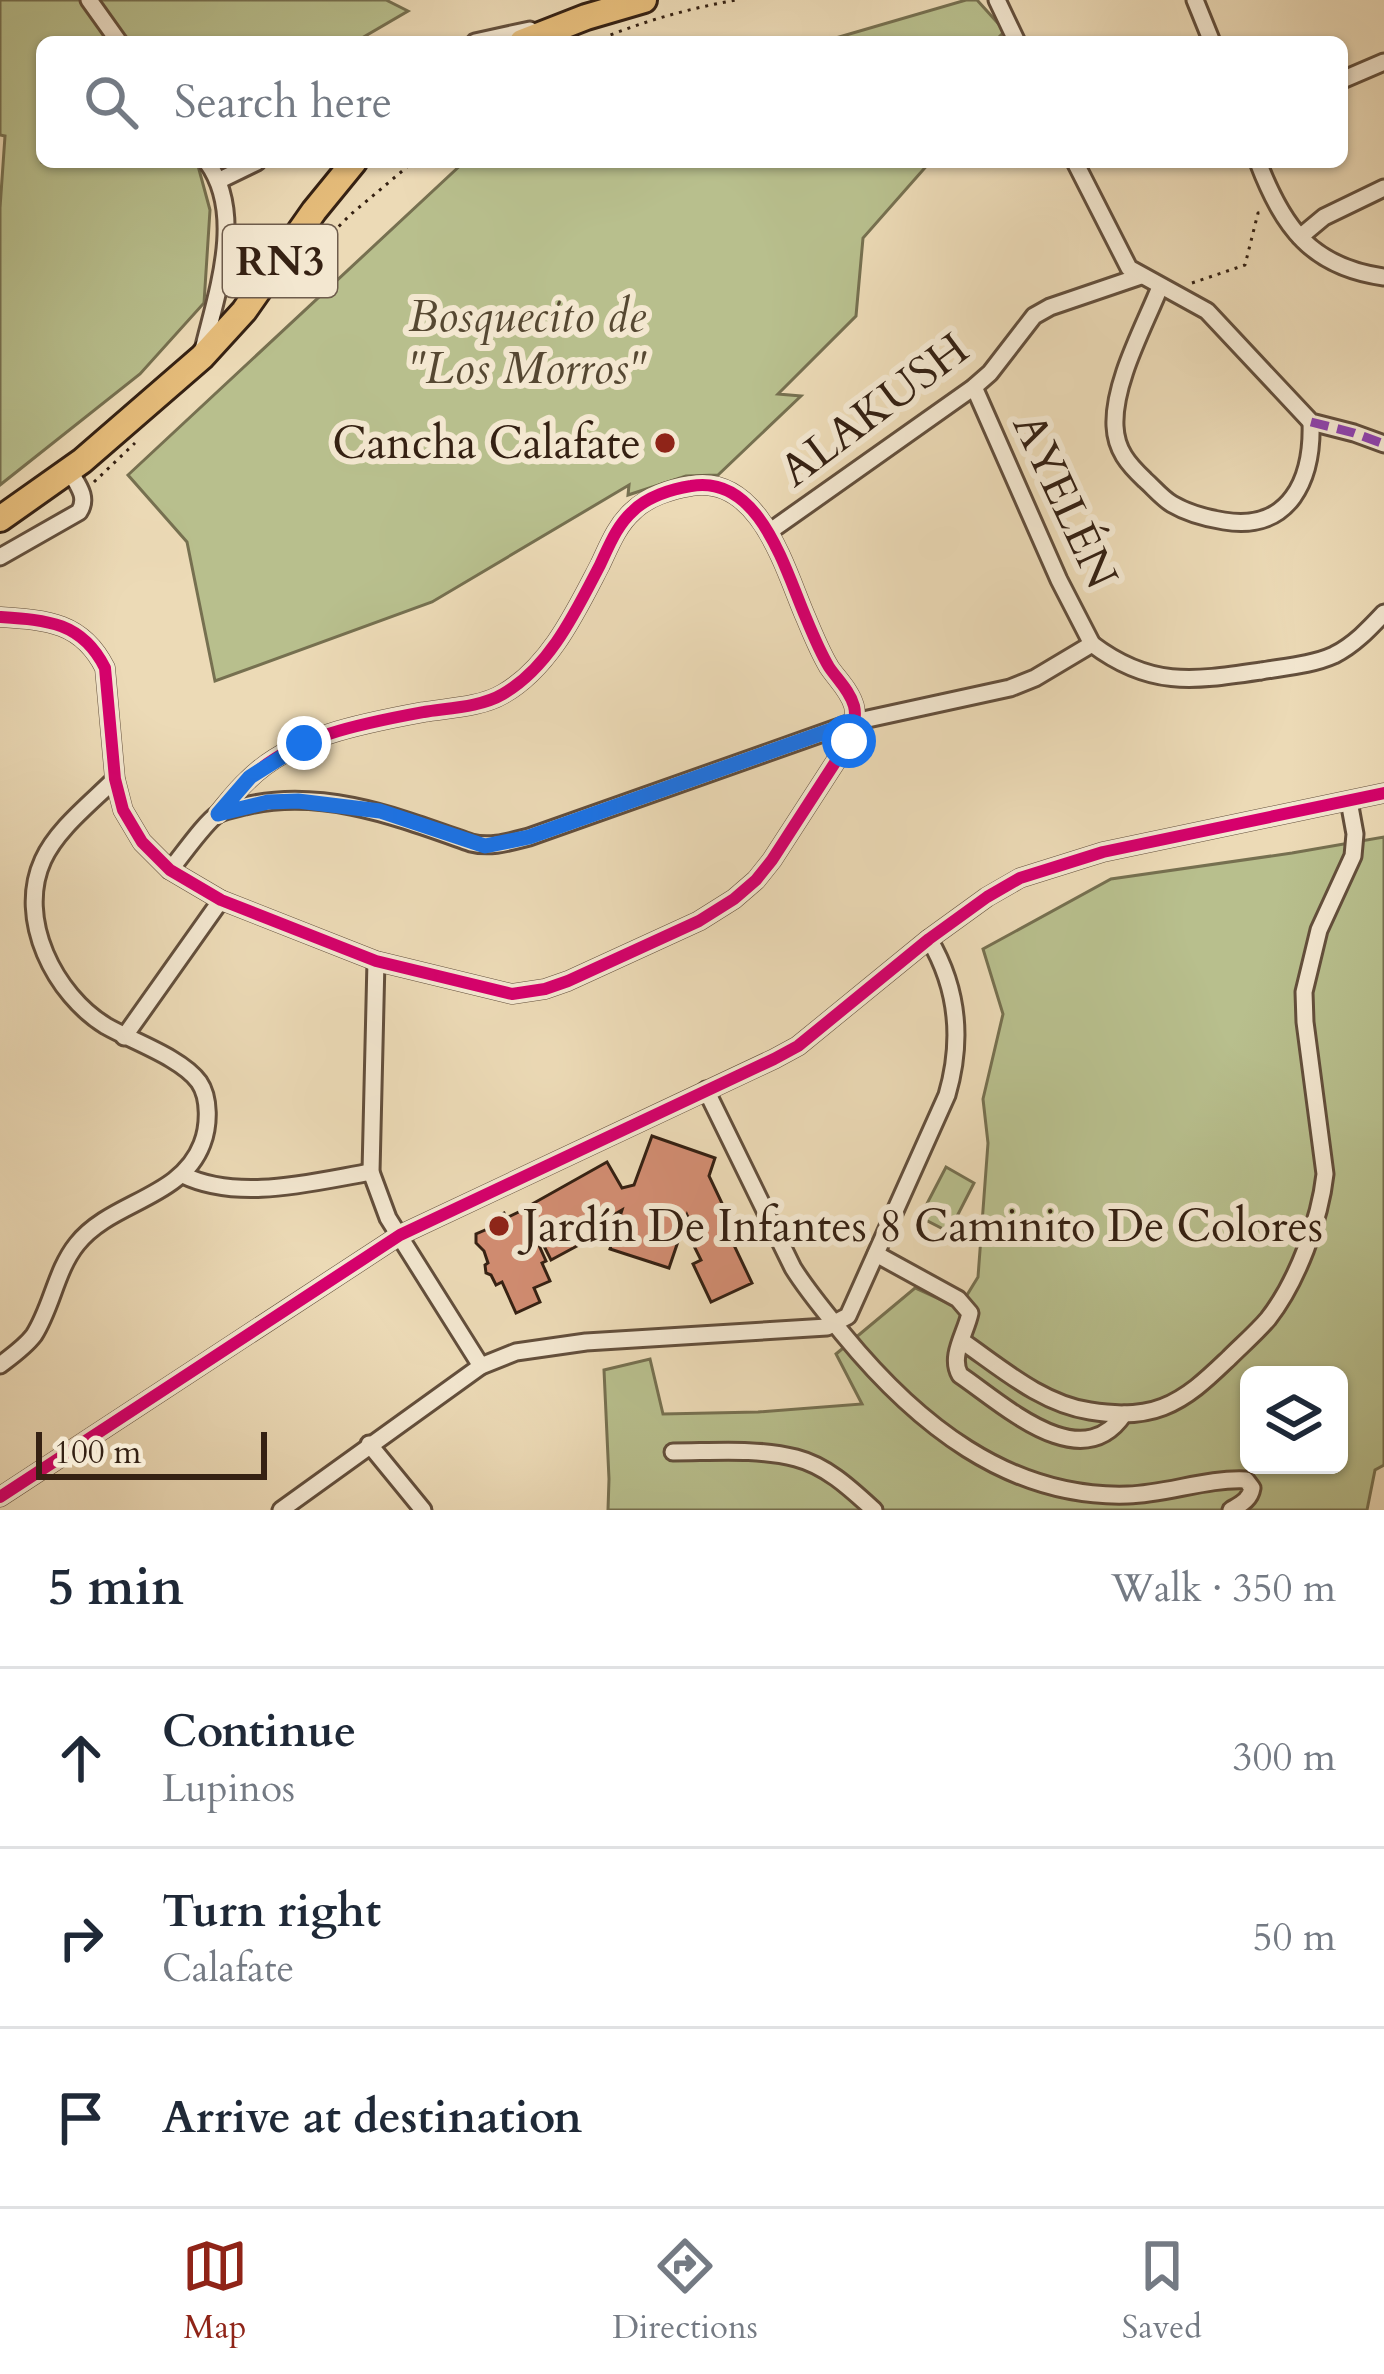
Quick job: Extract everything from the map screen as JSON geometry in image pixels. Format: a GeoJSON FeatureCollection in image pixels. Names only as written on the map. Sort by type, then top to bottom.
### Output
{"type":"FeatureCollection","features":[{"type":"Feature","properties":{"kind":"highway"},"geometry":{"type":"LineString","coordinates":[[537,36],[644,0]]}},
{"type":"Feature","properties":{"kind":"highway","name":"RN3"},"geometry":{"type":"LineString","coordinates":[[0,519],[70,470],[202,357],[244,311],[349,168]]}},
{"type":"Feature","properties":{"kind":"street"},"geometry":{"type":"LineString","coordinates":[[89,0],[115,36]]}},
{"type":"Feature","properties":{"kind":"street"},"geometry":{"type":"LineString","coordinates":[[997,0],[1014,36]]}},
{"type":"Feature","properties":{"kind":"street"},"geometry":{"type":"LineString","coordinates":[[1195,0],[1210,36]]}},
{"type":"Feature","properties":{"kind":"street"},"geometry":{"type":"LineString","coordinates":[[502,36],[586,17]]}},
{"type":"Feature","properties":{"kind":"street"},"geometry":{"type":"LineString","coordinates":[[1348,77],[1384,62]]}},
{"type":"Feature","properties":{"kind":"street"},"geometry":{"type":"LineString","coordinates":[[202,357],[226,234],[220,180],[211,168]]}},
{"type":"Feature","properties":{"kind":"street"},"geometry":{"type":"LineString","coordinates":[[220,180],[244,168]]}},
{"type":"Feature","properties":{"kind":"street"},"geometry":{"type":"LineString","coordinates":[[1079,168],[1129,268],[1207,311],[1311,422],[1384,444]]}},
{"type":"Feature","properties":{"kind":"street"},"geometry":{"type":"LineString","coordinates":[[1261,168],[1278,208],[1300,237],[1326,259],[1353,272],[1384,277]]}},
{"type":"Feature","properties":{"kind":"street"},"geometry":{"type":"LineString","coordinates":[[1300,237],[1324,217],[1384,188]]}},
{"type":"Feature","properties":{"kind":"street","name":"ALAKUSH"},"geometry":{"type":"LineString","coordinates":[[769,532],[974,387],[1034,316],[1141,276]]}},
{"type":"Feature","properties":{"kind":"street"},"geometry":{"type":"LineString","coordinates":[[1160,287],[1117,397],[1114,422],[1116,443],[1127,463],[1168,502],[1197,517],[1236,523],[1275,515],[1300,487],[1312,445],[1311,422]]}},
{"type":"Feature","properties":{"kind":"street","name":"AYELÉN"},"geometry":{"type":"LineString","coordinates":[[974,387],[1092,644]]}},
{"type":"Feature","properties":{"kind":"street"},"geometry":{"type":"LineString","coordinates":[[0,557],[79,512],[84,496],[70,470]]}},
{"type":"Feature","properties":{"kind":"street"},"geometry":{"type":"LineString","coordinates":[[0,617],[58,623],[78,633],[97,652],[105,668],[115,779],[123,810],[142,842],[170,870],[221,900],[376,962],[512,994],[568,981],[700,921],[734,899],[772,860],[849,741],[854,705],[814,638],[769,532],[732,493],[694,485],[635,508],[617,530],[546,657],[505,694],[304,743],[250,777],[170,870]]}},
{"type":"Feature","properties":{"kind":"street"},"geometry":{"type":"LineString","coordinates":[[218,814],[268,802],[347,805],[380,811],[485,846],[529,837],[854,722],[1010,688],[1092,644],[1117,664],[1151,675],[1204,679],[1330,656],[1354,643],[1384,613]]}},
{"type":"Feature","properties":{"kind":"street"},"geometry":{"type":"LineString","coordinates":[[0,1365],[34,1334],[77,1244],[102,1222],[183,1174],[204,1139],[207,1116],[199,1082],[183,1067],[94,1018],[65,988],[41,942],[35,892],[44,858],[115,779]]}},
{"type":"Feature","properties":{"kind":"street"},"geometry":{"type":"LineString","coordinates":[[0,1497],[400,1235],[798,1046],[929,939],[1007,885],[1103,853],[1384,793]]}},
{"type":"Feature","properties":{"kind":"street"},"geometry":{"type":"LineString","coordinates":[[962,1341],[1036,1391],[1085,1411],[1142,1414],[1186,1396],[1267,1320],[1298,1266],[1323,1198],[1325,1174],[1304,992],[1319,930],[1353,856],[1355,834],[1349,802]]}},
{"type":"Feature","properties":{"kind":"street"},"geometry":{"type":"LineString","coordinates":[[124,1037],[221,900]]}},
{"type":"Feature","properties":{"kind":"street"},"geometry":{"type":"LineString","coordinates":[[280,1510],[481,1366],[516,1352],[836,1325],[848,1316],[953,1075],[954,1001],[945,965],[929,939]]}},
{"type":"Feature","properties":{"kind":"street"},"geometry":{"type":"LineString","coordinates":[[376,962],[371,1172],[388,1218],[481,1366]]}},
{"type":"Feature","properties":{"kind":"street"},"geometry":{"type":"LineString","coordinates":[[706,1090],[807,1291],[869,1366],[922,1418],[983,1461],[1067,1491],[1128,1495],[1246,1480],[1252,1492],[1231,1510]]}},
{"type":"Feature","properties":{"kind":"street"},"geometry":{"type":"LineString","coordinates":[[183,1174],[202,1184],[254,1188],[371,1172]]}},
{"type":"Feature","properties":{"kind":"street"},"geometry":{"type":"LineString","coordinates":[[876,1254],[967,1307],[970,1313],[955,1356],[960,1375],[1047,1433],[1093,1440],[1106,1435],[1124,1414]]}},
{"type":"Feature","properties":{"kind":"street"},"geometry":{"type":"LineString","coordinates":[[369,1444],[423,1510]]}},
{"type":"Feature","properties":{"kind":"street"},"geometry":{"type":"LineString","coordinates":[[673,1452],[799,1458],[841,1481],[874,1510]]}},
{"type":"Feature","properties":{"kind":"path"},"geometry":{"type":"LineString","coordinates":[[608,36],[736,0]]}},
{"type":"Feature","properties":{"kind":"path"},"geometry":{"type":"LineString","coordinates":[[1179,294],[1194,281],[1245,265],[1258,213],[1278,208]]}},
{"type":"Feature","properties":{"kind":"green space"},"geometry":{"type":"Polygon","coordinates":[[[0,0],[386,0],[408,11],[365,36],[36,36],[36,168],[199,168],[210,210],[204,303],[140,374],[0,485],[0,208],[5,136],[0,135],[0,0]]]}},
{"type":"Feature","properties":{"kind":"green space"},"geometry":{"type":"Polygon","coordinates":[[[966,0],[977,0],[1005,31],[1000,36],[843,36],[966,0]]]}},
{"type":"Feature","properties":{"kind":"green space","name":"Bosquecito de \"Los Morros\""},"geometry":{"type":"Polygon","coordinates":[[[458,168],[925,168],[863,238],[856,316],[778,394],[801,396],[718,475],[686,476],[628,495],[629,485],[432,602],[215,681],[187,542],[128,475],[458,168]]]}},
{"type":"Feature","properties":{"kind":"green space"},"geometry":{"type":"Polygon","coordinates":[[[1384,837],[1384,1465],[1375,1470],[1367,1510],[608,1510],[604,1370],[650,1359],[663,1414],[862,1404],[836,1354],[915,1288],[959,1308],[978,1277],[988,1143],[983,1099],[1003,1014],[983,949],[1111,879],[1384,837]]]}},
{"type":"Feature","properties":{"kind":"green space"},"geometry":{"type":"Polygon","coordinates":[[[946,1167],[974,1183],[949,1232],[920,1217],[946,1167]]]}},
{"type":"Feature","properties":{"kind":"building"},"geometry":{"type":"Polygon","coordinates":[[[652,1136],[715,1158],[709,1176],[728,1216],[722,1220],[752,1283],[711,1302],[693,1264],[701,1260],[690,1238],[695,1232],[687,1215],[669,1268],[610,1249],[622,1210],[596,1225],[601,1233],[551,1260],[525,1208],[607,1162],[622,1188],[634,1185],[652,1136]]]}},
{"type":"Feature","properties":{"kind":"building"},"geometry":{"type":"Polygon","coordinates":[[[523,1210],[550,1281],[534,1288],[540,1302],[516,1313],[502,1282],[496,1285],[486,1273],[488,1263],[476,1234],[492,1227],[489,1220],[523,1210]]]}},
{"type":"Feature","properties":{"kind":"marked path"},"geometry":{"type":"LineString","coordinates":[[1311,422],[1384,444]]}},
{"type":"Feature","properties":{"kind":"cycle path"},"geometry":{"type":"LineString","coordinates":[[0,617],[62,626],[96,653],[105,668],[115,779],[123,810],[142,842],[170,870],[221,900],[376,961],[512,994],[568,981],[699,921],[734,899],[772,860],[849,741],[855,710],[820,649],[779,552],[752,510],[715,486],[691,486],[652,498],[627,517],[560,637],[520,683],[485,702],[377,721],[307,742],[266,765],[218,814]]}},
{"type":"Feature","properties":{"kind":"cycle path"},"geometry":{"type":"LineString","coordinates":[[0,1497],[400,1235],[798,1046],[929,939],[1020,878],[1103,852],[1384,793]]}},
{"type":"Feature","properties":{"kind":"place","name":"Cancha Calafate"},"geometry":{"type":"Point","coordinates":[665,443]}},
{"type":"Feature","properties":{"kind":"place","name":"Jardín De Infantes 8 Caminito De Colores"},"geometry":{"type":"Point","coordinates":[499,1226]}},
{"type":"Feature","properties":{"kind":"route"},"geometry":{"type":"LineString","coordinates":[[304,743],[250,777],[218,814],[268,802],[347,805],[380,811],[485,846],[529,837],[854,722],[849,741]]}}]}
